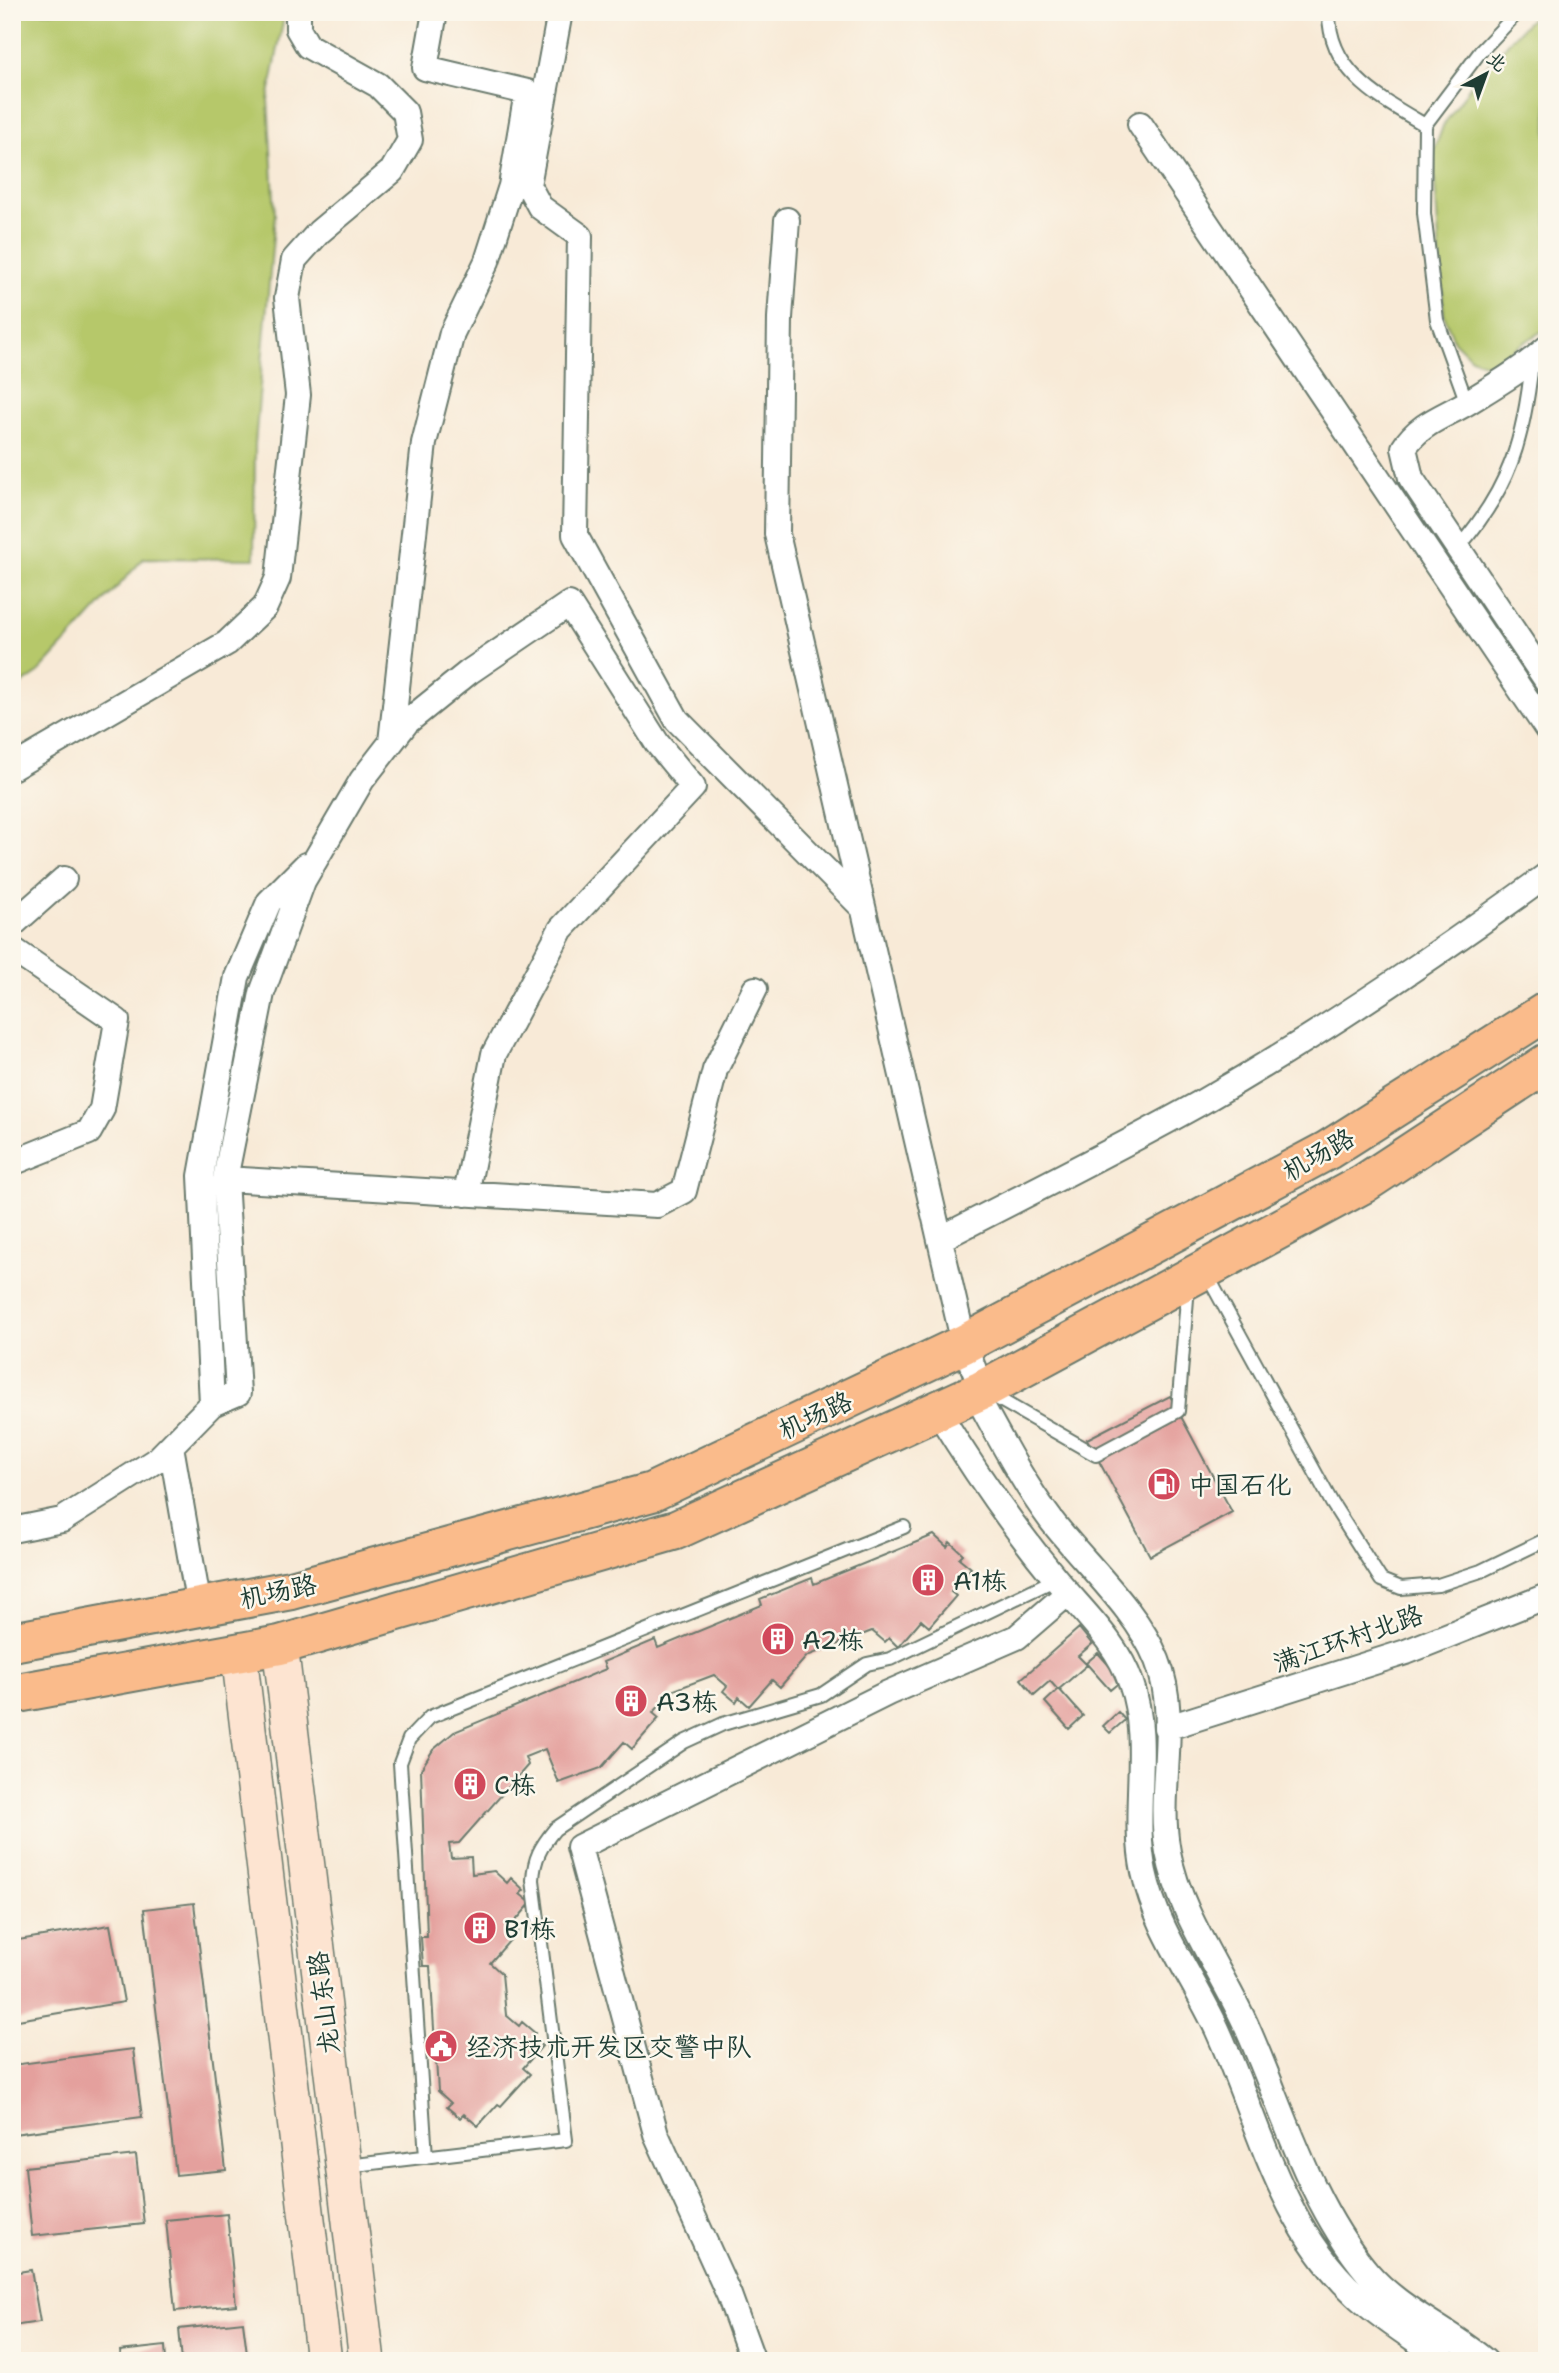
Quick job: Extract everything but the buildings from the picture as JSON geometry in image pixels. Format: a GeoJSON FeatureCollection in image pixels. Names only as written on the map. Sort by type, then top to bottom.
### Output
{"type":"FeatureCollection","features":[{"type":"Feature","properties":{"kind":"main road","name":"机场路"},"geometry":{"type":"LineString","coordinates":[[12,1642],[291,1590],[652,1492],[964,1345],[1328,1150],[1547,1011]]}},
{"type":"Feature","properties":{"kind":"main road","name":"机场路"},"geometry":{"type":"LineString","coordinates":[[12,1694],[280,1645],[676,1530],[979,1391],[1363,1184],[1547,1063]]}},
{"type":"Feature","properties":{"kind":"main road","name":"龙山东路"},"geometry":{"type":"LineString","coordinates":[[280,1645],[367,2361]]}},
{"type":"Feature","properties":{"kind":"main road","name":"龙山东路"},"geometry":{"type":"LineString","coordinates":[[239,1654],[324,2361]]}},
{"type":"Feature","properties":{"kind":"main road"},"geometry":{"type":"LineString","coordinates":[[249,1740],[291,1735]]}},
{"type":"Feature","properties":{"kind":"street"},"geometry":{"type":"LineString","coordinates":[[12,768],[227,643],[265,607],[278,578],[298,395],[287,298],[295,260],[319,232],[391,171],[410,140],[405,112],[378,85],[308,46],[299,29],[298,12]]}},
{"type":"Feature","properties":{"kind":"street"},"geometry":{"type":"LineString","coordinates":[[391,742],[425,443],[452,333],[486,261],[511,187],[527,92],[425,68],[435,12]]}},
{"type":"Feature","properties":{"kind":"street"},"geometry":{"type":"LineString","coordinates":[[560,12],[528,185],[540,207],[580,236],[575,535],[677,720],[863,908]]}},
{"type":"Feature","properties":{"kind":"street"},"geometry":{"type":"LineString","coordinates":[[1140,124],[1547,729]]}},
{"type":"Feature","properties":{"kind":"street"},"geometry":{"type":"LineString","coordinates":[[787,220],[780,318],[777,534],[964,1345],[979,1391],[1035,1498],[1148,1642],[1163,1679],[1166,1728],[1164,1819],[1175,1880],[1195,1927],[1245,2022],[1323,2207],[1354,2255],[1386,2291],[1485,2361]]}},
{"type":"Feature","properties":{"kind":"street"},"geometry":{"type":"LineString","coordinates":[[1539,355],[1467,403],[1425,425],[1411,436],[1404,448],[1411,478],[1547,681]]}},
{"type":"Feature","properties":{"kind":"street"},"geometry":{"type":"LineString","coordinates":[[12,1530],[62,1520],[158,1459],[212,1404],[238,1392],[225,1179],[262,993],[303,881],[362,780],[407,722],[469,672],[569,604],[657,743],[693,787],[561,929],[494,1054],[466,1194]]}},
{"type":"Feature","properties":{"kind":"street"},"geometry":{"type":"LineString","coordinates":[[212,1404],[201,1175],[237,977],[270,902],[324,847]]}},
{"type":"Feature","properties":{"kind":"street"},"geometry":{"type":"LineString","coordinates":[[940,1239],[1201,1102],[1317,1033],[1460,939],[1547,875]]}},
{"type":"Feature","properties":{"kind":"street"},"geometry":{"type":"LineString","coordinates":[[12,925],[64,879]]}},
{"type":"Feature","properties":{"kind":"street"},"geometry":{"type":"LineString","coordinates":[[12,949],[117,1021],[102,1109],[89,1132],[12,1163]]}},
{"type":"Feature","properties":{"kind":"street"},"geometry":{"type":"LineString","coordinates":[[225,1179],[657,1205],[675,1199],[684,1191],[715,1070],[755,989]]}},
{"type":"Feature","properties":{"kind":"street"},"geometry":{"type":"LineString","coordinates":[[937,1410],[986,1488],[1117,1654],[1132,1684],[1137,1709],[1141,1847],[1147,1886],[1169,1938],[1217,2029],[1286,2199],[1311,2241],[1348,2287],[1381,2316],[1445,2361]]}},
{"type":"Feature","properties":{"kind":"street"},"geometry":{"type":"LineString","coordinates":[[171,1446],[199,1607]]}},
{"type":"Feature","properties":{"kind":"street"},"geometry":{"type":"LineString","coordinates":[[753,2361],[729,2295],[656,2134],[579,1847],[888,1693],[1017,1637],[1062,1586]]}},
{"type":"Feature","properties":{"kind":"street","name":"满江环村北路"},"geometry":{"type":"LineString","coordinates":[[1166,1728],[1406,1652],[1547,1596]]}},
{"type":"Feature","properties":{"kind":"lane"},"geometry":{"type":"LineString","coordinates":[[1329,12],[1336,47],[1350,75],[1377,96],[1425,125]]}},
{"type":"Feature","properties":{"kind":"lane"},"geometry":{"type":"LineString","coordinates":[[1467,403],[1437,320],[1424,214],[1425,125],[1480,52],[1518,12]]}},
{"type":"Feature","properties":{"kind":"lane"},"geometry":{"type":"LineString","coordinates":[[1458,548],[1501,490],[1523,427],[1539,355]]}},
{"type":"Feature","properties":{"kind":"lane"},"geometry":{"type":"LineString","coordinates":[[979,1391],[1096,1455],[1178,1411],[1197,1274]]}},
{"type":"Feature","properties":{"kind":"lane"},"geometry":{"type":"LineString","coordinates":[[1197,1274],[1332,1503],[1381,1580],[1401,1588],[1438,1585],[1490,1567],[1547,1539]]}},
{"type":"Feature","properties":{"kind":"lane"},"geometry":{"type":"LineString","coordinates":[[426,2157],[400,1763],[410,1739],[430,1717],[904,1527]]}},
{"type":"Feature","properties":{"kind":"lane"},"geometry":{"type":"LineString","coordinates":[[343,2166],[566,2140],[533,1880],[534,1863],[542,1845],[555,1829],[684,1742],[723,1724],[821,1695],[867,1664],[890,1659],[1062,1586]]}},
{"type":"Feature","properties":{"kind":"green space"},"geometry":{"type":"Polygon","coordinates":[[[12,12],[285,12],[268,100],[275,214],[255,444],[254,559],[144,558],[37,674],[12,691],[12,12]]]}},
{"type":"Feature","properties":{"kind":"green space"},"geometry":{"type":"Polygon","coordinates":[[[1547,12],[1547,328],[1489,365],[1471,358],[1454,341],[1444,315],[1433,154],[1443,126],[1478,75],[1536,13],[1547,12]]]}},
{"type":"Feature","properties":{"kind":"place","name":"中国石化"},"geometry":{"type":"Point","coordinates":[1164,1484]}},
{"type":"Feature","properties":{"kind":"place","name":"A1栋"},"geometry":{"type":"Point","coordinates":[928,1580]}},
{"type":"Feature","properties":{"kind":"place","name":"A2栋"},"geometry":{"type":"Point","coordinates":[778,1639]}},
{"type":"Feature","properties":{"kind":"place","name":"A3栋"},"geometry":{"type":"Point","coordinates":[631,1701]}},
{"type":"Feature","properties":{"kind":"place","name":"C栋"},"geometry":{"type":"Point","coordinates":[470,1784]}},
{"type":"Feature","properties":{"kind":"place","name":"B1栋"},"geometry":{"type":"Point","coordinates":[480,1928]}},
{"type":"Feature","properties":{"kind":"place","name":"经济技术开发区交警中队"},"geometry":{"type":"Point","coordinates":[441,2046]}}]}
